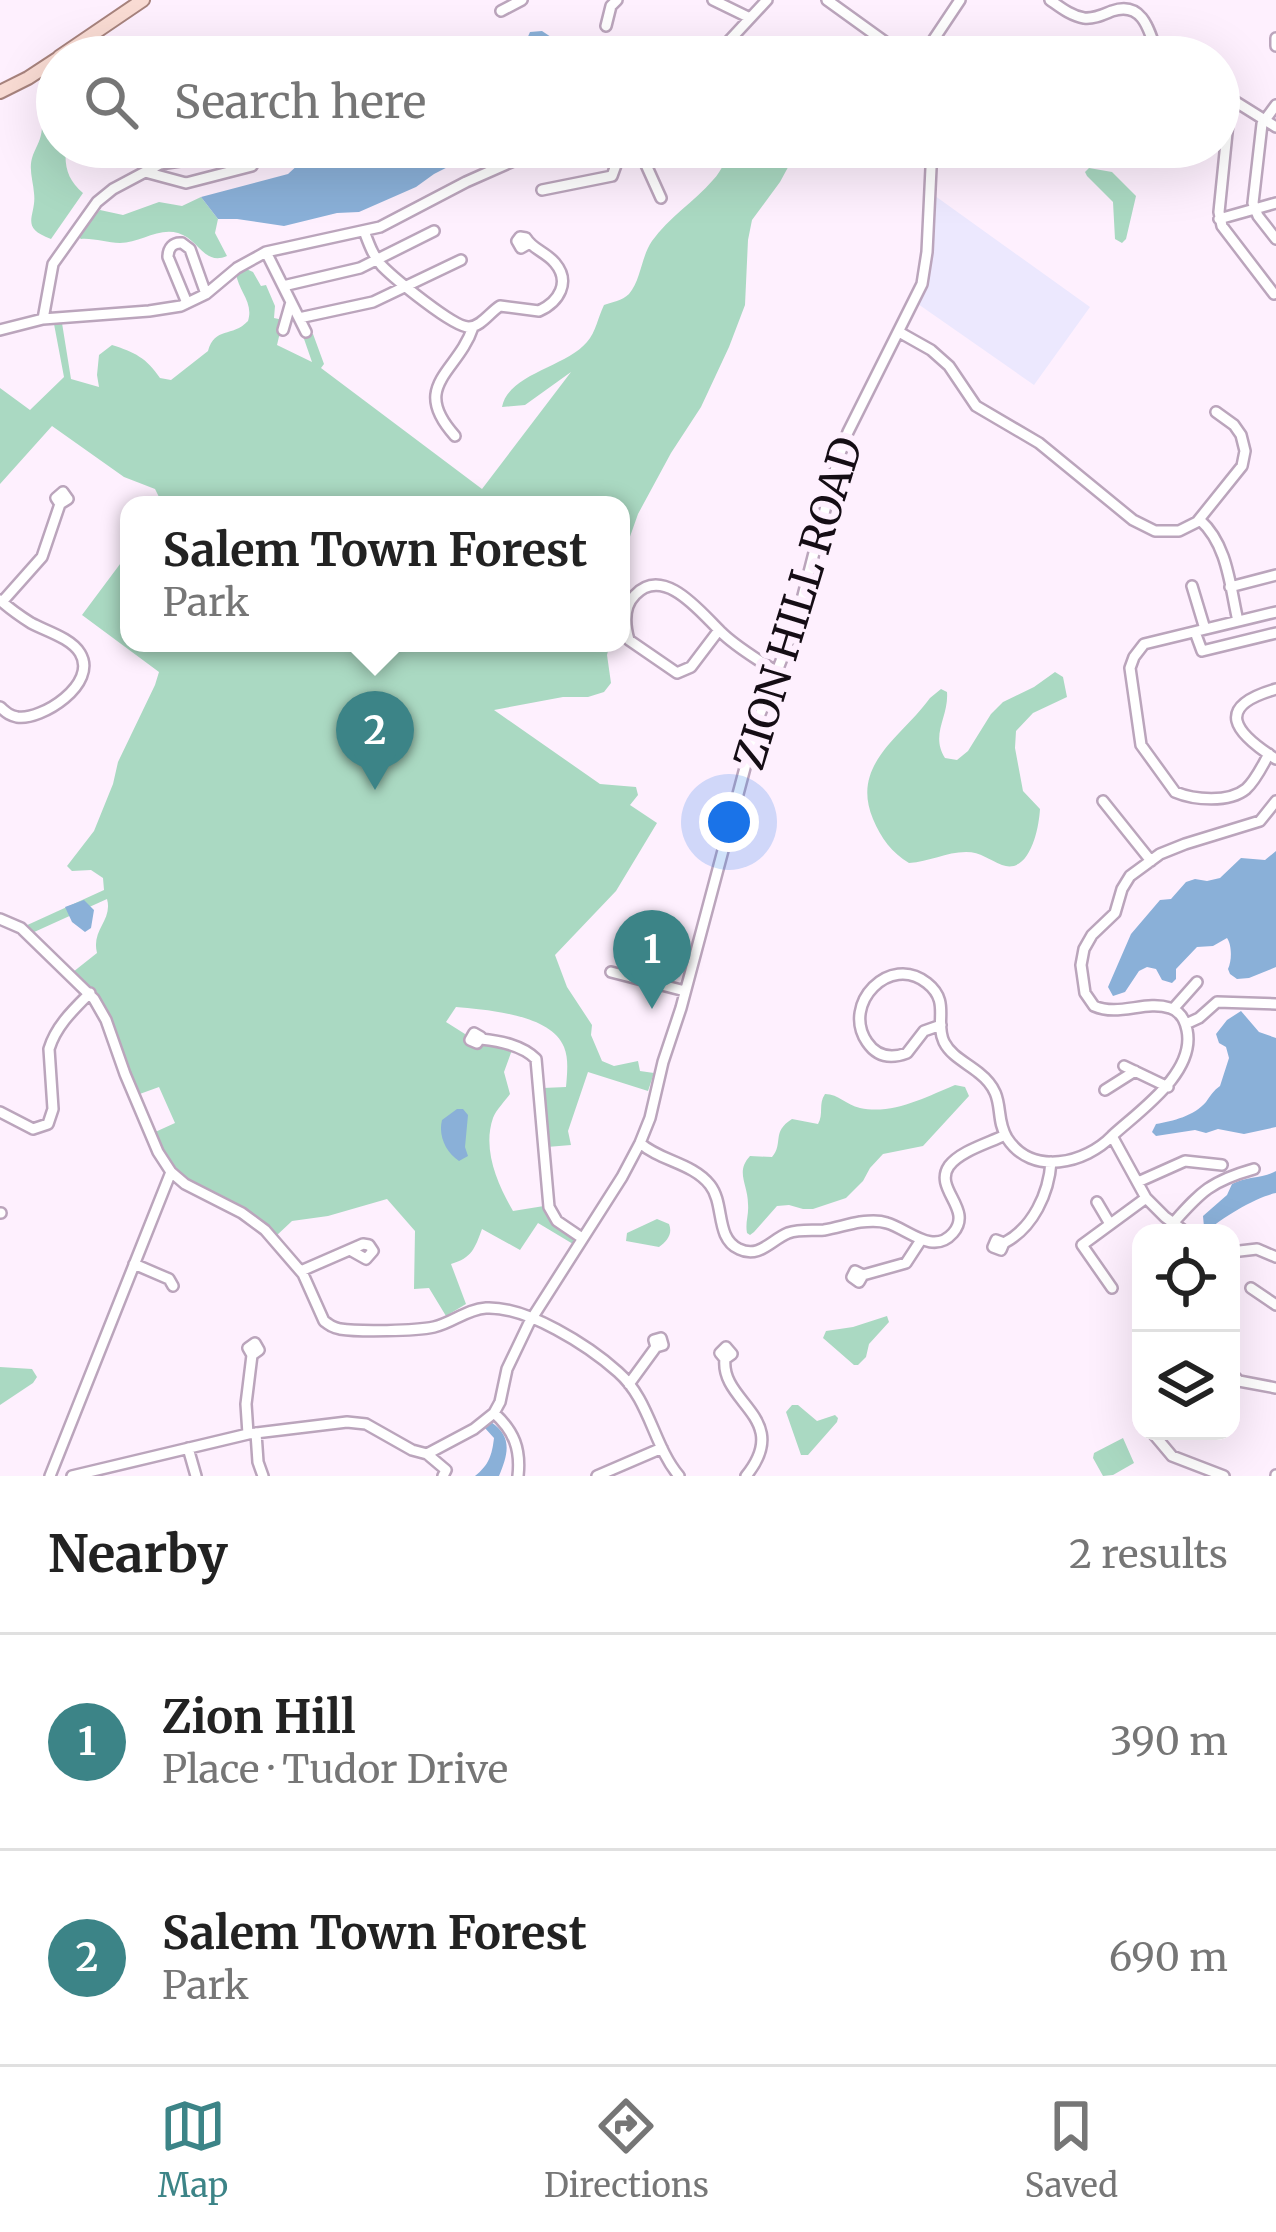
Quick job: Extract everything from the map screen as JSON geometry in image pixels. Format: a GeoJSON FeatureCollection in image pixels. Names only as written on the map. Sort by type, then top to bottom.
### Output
{"type":"FeatureCollection","features":[{"type":"Feature","properties":{"kind":"main road"},"geometry":{"type":"LineString","coordinates":[[93,36],[143,0]]}},
{"type":"Feature","properties":{"kind":"main road"},"geometry":{"type":"LineString","coordinates":[[95,36],[110,24]]}},
{"type":"Feature","properties":{"kind":"main road"},"geometry":{"type":"LineString","coordinates":[[0,95],[36,74]]}},
{"type":"Feature","properties":{"kind":"street"},"geometry":{"type":"LineString","coordinates":[[501,10],[522,0]]}},
{"type":"Feature","properties":{"kind":"street"},"geometry":{"type":"LineString","coordinates":[[606,26],[617,0]]}},
{"type":"Feature","properties":{"kind":"street"},"geometry":{"type":"LineString","coordinates":[[713,0],[750,18]]}},
{"type":"Feature","properties":{"kind":"street"},"geometry":{"type":"LineString","coordinates":[[733,36],[767,0]]}},
{"type":"Feature","properties":{"kind":"street"},"geometry":{"type":"LineString","coordinates":[[827,0],[877,36]]}},
{"type":"Feature","properties":{"kind":"street"},"geometry":{"type":"LineString","coordinates":[[936,36],[960,0]]}},
{"type":"Feature","properties":{"kind":"street"},"geometry":{"type":"LineString","coordinates":[[1050,0],[1082,18],[1120,9],[1137,11],[1151,36]]}},
{"type":"Feature","properties":{"kind":"street"},"geometry":{"type":"LineString","coordinates":[[1240,105],[1276,127]]}},
{"type":"Feature","properties":{"kind":"street"},"geometry":{"type":"LineString","coordinates":[[1276,105],[1263,119],[1254,209],[1276,239]]}},
{"type":"Feature","properties":{"kind":"street"},"geometry":{"type":"LineString","coordinates":[[43,319],[50,271],[63,247],[102,197],[153,168]]}},
{"type":"Feature","properties":{"kind":"street"},"geometry":{"type":"LineString","coordinates":[[145,172],[186,183],[245,168]]}},
{"type":"Feature","properties":{"kind":"street"},"geometry":{"type":"LineString","coordinates":[[0,330],[43,319],[152,311],[187,303],[266,252],[391,222],[498,168]]}},
{"type":"Feature","properties":{"kind":"street"},"geometry":{"type":"LineString","coordinates":[[542,190],[612,176],[615,168]]}},
{"type":"Feature","properties":{"kind":"street"},"geometry":{"type":"LineString","coordinates":[[645,168],[661,198]]}},
{"type":"Feature","properties":{"kind":"street","name":"ZION HILL ROAD"},"geometry":{"type":"LineString","coordinates":[[494,1413],[507,1369],[532,1318],[622,1178],[650,1118],[758,719],[803,600],[839,456],[922,284],[931,168]]}},
{"type":"Feature","properties":{"kind":"street"},"geometry":{"type":"LineString","coordinates":[[1224,168],[1219,219],[1274,294]]}},
{"type":"Feature","properties":{"kind":"street"},"geometry":{"type":"LineString","coordinates":[[1219,219],[1276,203]]}},
{"type":"Feature","properties":{"kind":"street"},"geometry":{"type":"LineString","coordinates":[[364,231],[377,260],[449,320],[473,327]]}},
{"type":"Feature","properties":{"kind":"street"},"geometry":{"type":"LineString","coordinates":[[283,286],[348,272],[434,231]]}},
{"type":"Feature","properties":{"kind":"street"},"geometry":{"type":"LineString","coordinates":[[187,303],[168,257],[175,244],[189,248],[206,294]]}},
{"type":"Feature","properties":{"kind":"street"},"geometry":{"type":"LineString","coordinates":[[455,436],[438,415],[436,391],[473,327],[500,306],[539,311],[559,297],[563,282],[559,267],[528,244]]}},
{"type":"Feature","properties":{"kind":"street"},"geometry":{"type":"LineString","coordinates":[[266,252],[306,332]]}},
{"type":"Feature","properties":{"kind":"street"},"geometry":{"type":"LineString","coordinates":[[299,318],[373,302],[461,260]]}},
{"type":"Feature","properties":{"kind":"street"},"geometry":{"type":"LineString","coordinates":[[283,329],[291,302]]}},
{"type":"Feature","properties":{"kind":"street"},"geometry":{"type":"LineString","coordinates":[[899,332],[949,366],[976,406],[1049,450],[1143,527],[1171,532],[1190,527],[1238,472],[1245,454],[1239,431],[1216,412]]}},
{"type":"Feature","properties":{"kind":"street"},"geometry":{"type":"LineString","coordinates":[[0,707],[16,717],[32,716],[82,682],[85,667],[71,644],[1,601],[42,556],[60,504]]}},
{"type":"Feature","properties":{"kind":"street"},"geometry":{"type":"LineString","coordinates":[[1200,520],[1217,540],[1238,622]]}},
{"type":"Feature","properties":{"kind":"street"},"geometry":{"type":"LineString","coordinates":[[1230,587],[1276,575]]}},
{"type":"Feature","properties":{"kind":"street"},"geometry":{"type":"LineString","coordinates":[[630,602],[640,590],[653,585],[681,595],[718,630],[776,672]]}},
{"type":"Feature","properties":{"kind":"street"},"geometry":{"type":"LineString","coordinates":[[1192,586],[1202,651],[1276,633]]}},
{"type":"Feature","properties":{"kind":"street"},"geometry":{"type":"LineString","coordinates":[[1276,612],[1144,644],[1130,672],[1143,748],[1170,787],[1191,797],[1244,791],[1272,757],[1244,736],[1238,715],[1250,699],[1276,689]]}},
{"type":"Feature","properties":{"kind":"street"},"geometry":{"type":"LineString","coordinates":[[630,641],[674,673],[685,672],[718,630]]}},
{"type":"Feature","properties":{"kind":"street"},"geometry":{"type":"LineString","coordinates":[[1197,982],[1173,1009],[1101,1010],[1084,993],[1082,965],[1087,941],[1115,913],[1125,882],[1151,861],[1185,844],[1260,821],[1276,800]]}},
{"type":"Feature","properties":{"kind":"street"},"geometry":{"type":"LineString","coordinates":[[1103,801],[1151,861]]}},
{"type":"Feature","properties":{"kind":"street"},"geometry":{"type":"LineString","coordinates":[[0,919],[21,928],[89,993],[106,1020],[161,1160],[185,1184],[265,1230],[301,1271],[324,1321],[338,1329],[430,1328],[491,1307],[532,1318],[598,1357],[629,1384],[680,1476]]}},
{"type":"Feature","properties":{"kind":"street"},"geometry":{"type":"LineString","coordinates":[[611,972],[685,991]]}},
{"type":"Feature","properties":{"kind":"street"},"geometry":{"type":"LineString","coordinates":[[941,1025],[924,1031],[907,1053],[888,1057],[874,1050],[864,1036],[861,1007],[880,980],[897,974],[914,976],[935,992],[947,1047],[994,1089],[1005,1135],[1021,1151],[1052,1162],[1089,1155],[1168,1087],[1188,1038],[1186,1024],[1173,1009]]}},
{"type":"Feature","properties":{"kind":"street"},"geometry":{"type":"LineString","coordinates":[[0,1112],[33,1130],[48,1124],[53,1109],[51,1042],[89,993]]}},
{"type":"Feature","properties":{"kind":"street"},"geometry":{"type":"LineString","coordinates":[[1186,1024],[1217,1002],[1276,1004]]}},
{"type":"Feature","properties":{"kind":"street"},"geometry":{"type":"LineString","coordinates":[[481,1039],[507,1043],[536,1059],[549,1207],[557,1221],[582,1238]]}},
{"type":"Feature","properties":{"kind":"street"},"geometry":{"type":"LineString","coordinates":[[1105,1090],[1129,1069],[1168,1087]]}},
{"type":"Feature","properties":{"kind":"street"},"geometry":{"type":"LineString","coordinates":[[640,1143],[710,1185],[726,1238],[742,1251],[760,1251],[796,1231],[867,1221],[890,1224],[921,1240],[946,1239],[957,1228],[960,1213],[945,1180],[949,1166],[1005,1135]]}},
{"type":"Feature","properties":{"kind":"street"},"geometry":{"type":"LineString","coordinates":[[1112,1136],[1146,1198],[1173,1224],[1203,1189],[1254,1169]]}},
{"type":"Feature","properties":{"kind":"street"},"geometry":{"type":"LineString","coordinates":[[1138,1182],[1186,1161],[1222,1165]]}},
{"type":"Feature","properties":{"kind":"street"},"geometry":{"type":"LineString","coordinates":[[1004,1243],[1024,1229],[1035,1212],[1048,1187],[1052,1162]]}},
{"type":"Feature","properties":{"kind":"street"},"geometry":{"type":"LineString","coordinates":[[50,1476],[171,1172]]}},
{"type":"Feature","properties":{"kind":"street"},"geometry":{"type":"LineString","coordinates":[[1112,1288],[1082,1245],[1146,1198]]}},
{"type":"Feature","properties":{"kind":"street"},"geometry":{"type":"LineString","coordinates":[[1097,1202],[1110,1224]]}},
{"type":"Feature","properties":{"kind":"street"},"geometry":{"type":"LineString","coordinates":[[863,1275],[906,1263],[921,1240]]}},
{"type":"Feature","properties":{"kind":"street"},"geometry":{"type":"LineString","coordinates":[[301,1271],[350,1250]]}},
{"type":"Feature","properties":{"kind":"street"},"geometry":{"type":"LineString","coordinates":[[1240,1251],[1257,1250],[1276,1257]]}},
{"type":"Feature","properties":{"kind":"street"},"geometry":{"type":"LineString","coordinates":[[134,1264],[169,1279],[173,1286]]}},
{"type":"Feature","properties":{"kind":"street"},"geometry":{"type":"LineString","coordinates":[[1251,1288],[1276,1305]]}},
{"type":"Feature","properties":{"kind":"street"},"geometry":{"type":"LineString","coordinates":[[629,1384],[656,1346]]}},
{"type":"Feature","properties":{"kind":"street"},"geometry":{"type":"LineString","coordinates":[[252,1355],[246,1405],[260,1474]]}},
{"type":"Feature","properties":{"kind":"street"},"geometry":{"type":"LineString","coordinates":[[725,1359],[726,1375],[760,1427],[758,1459],[746,1476]]}},
{"type":"Feature","properties":{"kind":"street"},"geometry":{"type":"LineString","coordinates":[[1240,1381],[1276,1388]]}},
{"type":"Feature","properties":{"kind":"street"},"geometry":{"type":"LineString","coordinates":[[427,1454],[494,1413],[514,1436],[518,1476]]}},
{"type":"Feature","properties":{"kind":"street"},"geometry":{"type":"LineString","coordinates":[[74,1476],[109,1472],[252,1434],[355,1422],[427,1454],[446,1470],[443,1476]]}},
{"type":"Feature","properties":{"kind":"street"},"geometry":{"type":"LineString","coordinates":[[1159,1440],[1172,1456],[1224,1476]]}},
{"type":"Feature","properties":{"kind":"street"},"geometry":{"type":"LineString","coordinates":[[188,1448],[196,1476]]}},
{"type":"Feature","properties":{"kind":"street"},"geometry":{"type":"LineString","coordinates":[[597,1476],[662,1448]]}},
{"type":"Feature","properties":{"kind":"shaded area"},"geometry":{"type":"Polygon","coordinates":[[[931,193],[1090,307],[1034,385],[918,304],[931,261],[931,193]]]}},
{"type":"Feature","properties":{"kind":"green space"},"geometry":{"type":"Polygon","coordinates":[[[36,150],[36,168],[67,168],[83,193],[51,239],[32,225],[36,150]]]}},
{"type":"Feature","properties":{"kind":"green space"},"geometry":{"type":"Polygon","coordinates":[[[720,168],[788,168],[752,220],[745,305],[729,347],[630,537],[630,496],[158,496],[155,489],[124,477],[52,426],[0,484],[0,388],[30,410],[64,377],[54,324],[62,323],[71,379],[99,387],[99,355],[112,345],[139,357],[160,378],[171,380],[208,351],[215,338],[248,321],[249,308],[236,273],[244,268],[253,272],[261,286],[266,285],[275,306],[274,318],[283,320],[277,345],[312,362],[303,336],[313,334],[324,364],[321,368],[482,489],[571,372],[525,405],[502,407],[507,396],[515,386],[587,342],[604,305],[629,294],[652,241],[720,168]]]}},
{"type":"Feature","properties":{"kind":"green space"},"geometry":{"type":"Polygon","coordinates":[[[1089,168],[1112,172],[1136,196],[1122,243],[1115,239],[1113,202],[1087,176],[1089,168]]]}},
{"type":"Feature","properties":{"kind":"green space"},"geometry":{"type":"Polygon","coordinates":[[[201,197],[218,219],[215,233],[227,256],[207,255],[185,236],[171,232],[120,243],[77,236],[100,210],[123,215],[159,202],[182,206],[201,197]]]}},
{"type":"Feature","properties":{"kind":"green space"},"geometry":{"type":"Polygon","coordinates":[[[120,564],[120,643],[82,615],[120,564]]]}},
{"type":"Feature","properties":{"kind":"green space"},"geometry":{"type":"Polygon","coordinates":[[[132,652],[608,652],[611,683],[604,692],[494,710],[600,784],[636,787],[638,795],[630,805],[657,823],[616,891],[555,955],[567,987],[592,1025],[591,1035],[602,1061],[614,1066],[638,1061],[640,1071],[654,1073],[648,1091],[588,1072],[568,1131],[571,1145],[547,1147],[543,1088],[566,1087],[567,1056],[557,1036],[532,1021],[484,1010],[456,1007],[446,1022],[465,1034],[468,1046],[486,1043],[512,1050],[504,1072],[510,1094],[490,1130],[493,1167],[513,1211],[544,1206],[573,1244],[538,1223],[520,1250],[482,1229],[472,1251],[451,1264],[466,1304],[446,1316],[429,1288],[414,1289],[415,1231],[387,1199],[292,1221],[275,1237],[184,1180],[163,1154],[153,1133],[175,1123],[159,1087],[137,1095],[106,1007],[73,972],[97,953],[107,899],[32,933],[23,927],[104,890],[103,878],[91,870],[72,871],[67,866],[94,831],[118,762],[159,672],[132,652]]]}},
{"type":"Feature","properties":{"kind":"green space"},"geometry":{"type":"Polygon","coordinates":[[[1055,672],[1063,677],[1067,697],[1033,713],[1016,731],[1023,791],[1040,809],[1026,857],[1012,866],[971,852],[909,863],[897,855],[873,819],[868,800],[868,782],[882,752],[941,689],[947,692],[939,741],[945,758],[957,760],[1003,702],[1055,672]]]}},
{"type":"Feature","properties":{"kind":"green space"},"geometry":{"type":"Polygon","coordinates":[[[955,1085],[965,1087],[969,1096],[923,1146],[883,1154],[846,1198],[813,1209],[777,1206],[754,1232],[747,1233],[746,1162],[750,1156],[772,1157],[782,1128],[792,1119],[818,1124],[825,1094],[872,1110],[909,1104],[955,1085]]]}},
{"type":"Feature","properties":{"kind":"green space"},"geometry":{"type":"Polygon","coordinates":[[[657,1219],[670,1228],[659,1247],[626,1241],[627,1233],[657,1219]]]}},
{"type":"Feature","properties":{"kind":"green space"},"geometry":{"type":"Polygon","coordinates":[[[887,1316],[889,1322],[858,1365],[823,1338],[826,1331],[887,1316]]]}},
{"type":"Feature","properties":{"kind":"green space"},"geometry":{"type":"Polygon","coordinates":[[[0,1367],[32,1369],[37,1377],[0,1405],[0,1367]]]}},
{"type":"Feature","properties":{"kind":"green space"},"geometry":{"type":"Polygon","coordinates":[[[792,1405],[817,1421],[838,1418],[808,1455],[801,1455],[786,1412],[792,1405]]]}},
{"type":"Feature","properties":{"kind":"green space"},"geometry":{"type":"Polygon","coordinates":[[[1123,1438],[1134,1463],[1103,1476],[1094,1453],[1123,1438]]]}},
{"type":"Feature","properties":{"kind":"water"},"geometry":{"type":"Polygon","coordinates":[[[295,168],[446,168],[359,212],[284,226],[218,219],[201,197],[288,174],[295,168]]]}},
{"type":"Feature","properties":{"kind":"water"},"geometry":{"type":"Polygon","coordinates":[[[1276,851],[1276,967],[1237,979],[1228,969],[1227,938],[1213,946],[1197,947],[1176,969],[1172,983],[1147,967],[1125,992],[1113,996],[1108,987],[1131,934],[1160,900],[1171,899],[1186,882],[1220,878],[1241,858],[1265,860],[1276,851]]]}},
{"type":"Feature","properties":{"kind":"water"},"geometry":{"type":"Polygon","coordinates":[[[84,900],[94,910],[91,928],[85,932],[72,922],[65,907],[84,900]]]}},
{"type":"Feature","properties":{"kind":"water"},"geometry":{"type":"Polygon","coordinates":[[[1241,1011],[1259,1032],[1276,1038],[1276,1127],[1244,1134],[1218,1129],[1156,1136],[1152,1132],[1156,1124],[1196,1111],[1220,1086],[1229,1058],[1216,1034],[1241,1011]]]}},
{"type":"Feature","properties":{"kind":"water"},"geometry":{"type":"Polygon","coordinates":[[[457,1109],[468,1115],[468,1156],[459,1161],[441,1132],[442,1120],[457,1109]]]}},
{"type":"Feature","properties":{"kind":"water"},"geometry":{"type":"Polygon","coordinates":[[[1276,1171],[1276,1193],[1216,1224],[1204,1224],[1203,1216],[1227,1195],[1232,1184],[1276,1171]]]}},
{"type":"Feature","properties":{"kind":"water"},"geometry":{"type":"Polygon","coordinates":[[[491,1422],[506,1440],[505,1460],[499,1476],[475,1476],[491,1455],[494,1438],[484,1427],[491,1422]]]}},
{"type":"Feature","properties":{"kind":"place","name":"Salem Town Forest"},"geometry":{"type":"Point","coordinates":[375,790]}},
{"type":"Feature","properties":{"kind":"place","name":"Zion Hill"},"geometry":{"type":"Point","coordinates":[652,1009]}}]}
